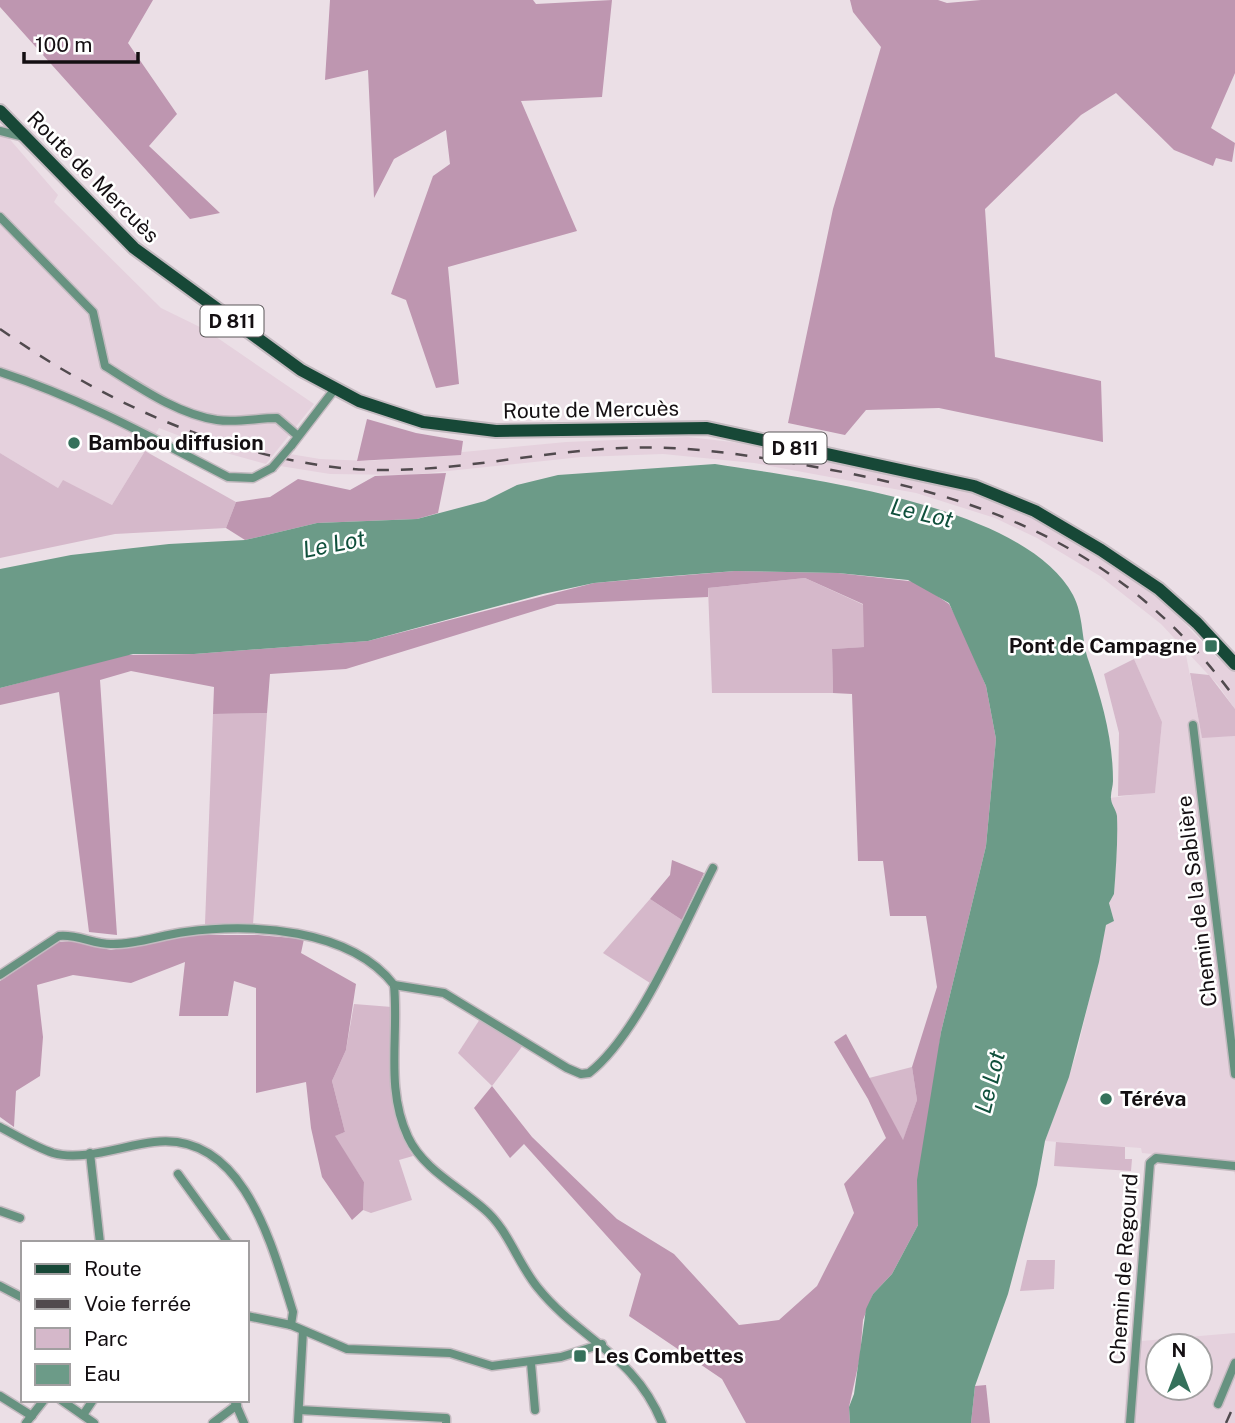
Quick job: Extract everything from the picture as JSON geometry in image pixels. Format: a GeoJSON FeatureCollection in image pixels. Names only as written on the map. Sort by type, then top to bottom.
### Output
{"type":"FeatureCollection","features":[{"type":"Feature","properties":{"kind":"main road","name":"Route de Mercuès"},"geometry":{"type":"LineString","coordinates":[[0,111],[134,248],[253,337],[334,390],[388,412],[452,427],[496,431],[708,428],[974,486],[1035,510],[1101,550],[1159,589],[1233,658]]}},
{"type":"Feature","properties":{"kind":"street"},"geometry":{"type":"LineString","coordinates":[[0,131],[24,137]]}},
{"type":"Feature","properties":{"kind":"street"},"geometry":{"type":"LineString","coordinates":[[0,217],[93,312],[104,366],[156,397],[198,415],[237,421],[277,418],[298,436]]}},
{"type":"Feature","properties":{"kind":"street"},"geometry":{"type":"LineString","coordinates":[[0,372],[81,402],[228,477],[253,478],[272,468],[334,390]]}},
{"type":"Feature","properties":{"kind":"street","name":"Chemin de la Sablière"},"geometry":{"type":"LineString","coordinates":[[1193,725],[1235,1074]]}},
{"type":"Feature","properties":{"kind":"street"},"geometry":{"type":"LineString","coordinates":[[0,975],[59,936],[111,944],[188,931],[260,930],[309,934],[328,940],[372,965],[394,985],[444,993],[567,1068],[580,1074],[589,1073],[621,1040],[640,1010],[713,868]]}},
{"type":"Feature","properties":{"kind":"street"},"geometry":{"type":"LineString","coordinates":[[394,985],[395,1090],[402,1121],[418,1156],[487,1211],[538,1287],[633,1374],[662,1423]]}},
{"type":"Feature","properties":{"kind":"street"},"geometry":{"type":"LineString","coordinates":[[0,1127],[53,1153],[90,1153],[157,1141],[172,1142],[189,1144],[228,1166],[274,1252],[293,1312],[291,1325]]}},
{"type":"Feature","properties":{"kind":"street"},"geometry":{"type":"LineString","coordinates":[[90,1153],[100,1241]]}},
{"type":"Feature","properties":{"kind":"street","name":"Chemin de Regourd"},"geometry":{"type":"LineString","coordinates":[[1130,1423],[1150,1163],[1156,1158],[1235,1166]]}},
{"type":"Feature","properties":{"kind":"street"},"geometry":{"type":"LineString","coordinates":[[178,1174],[227,1241]]}},
{"type":"Feature","properties":{"kind":"street"},"geometry":{"type":"LineString","coordinates":[[0,1210],[20,1218]]}},
{"type":"Feature","properties":{"kind":"street"},"geometry":{"type":"LineString","coordinates":[[0,1286],[21,1297]]}},
{"type":"Feature","properties":{"kind":"street"},"geometry":{"type":"LineString","coordinates":[[248,1316],[291,1325],[347,1349],[450,1353],[492,1366],[531,1363],[602,1344]]}},
{"type":"Feature","properties":{"kind":"street"},"geometry":{"type":"LineString","coordinates":[[298,1421],[303,1331]]}},
{"type":"Feature","properties":{"kind":"street"},"geometry":{"type":"LineString","coordinates":[[531,1363],[536,1409]]}},
{"type":"Feature","properties":{"kind":"street"},"geometry":{"type":"LineString","coordinates":[[1218,1404],[1235,1363]]}},
{"type":"Feature","properties":{"kind":"street"},"geometry":{"type":"LineString","coordinates":[[0,1396],[29,1419],[42,1402]]}},
{"type":"Feature","properties":{"kind":"street"},"geometry":{"type":"LineString","coordinates":[[64,1402],[94,1423]]}},
{"type":"Feature","properties":{"kind":"street"},"geometry":{"type":"LineString","coordinates":[[83,1415],[92,1402]]}},
{"type":"Feature","properties":{"kind":"street"},"geometry":{"type":"LineString","coordinates":[[213,1423],[236,1403],[244,1423]]}},
{"type":"Feature","properties":{"kind":"street"},"geometry":{"type":"LineString","coordinates":[[299,1410],[446,1418],[446,1423]]}},
{"type":"Feature","properties":{"kind":"shaded area"},"geometry":{"type":"Polygon","coordinates":[[[0,0],[153,0],[128,43],[177,114],[149,146],[220,213],[190,219],[0,7],[0,0]]]}},
{"type":"Feature","properties":{"kind":"shaded area"},"geometry":{"type":"Polygon","coordinates":[[[330,0],[533,0],[536,4],[612,0],[602,97],[521,101],[577,231],[448,267],[459,384],[436,388],[406,300],[391,294],[433,176],[450,164],[446,130],[394,159],[374,198],[368,70],[325,80],[330,0]]]}},
{"type":"Feature","properties":{"kind":"shaded area"},"geometry":{"type":"Polygon","coordinates":[[[850,0],[938,0],[947,3],[981,0],[1235,0],[1235,73],[1211,128],[1235,143],[1232,162],[1216,158],[1213,166],[1174,150],[1116,93],[1081,115],[985,209],[995,357],[1101,381],[1103,442],[939,408],[866,410],[845,435],[788,423],[833,209],[881,47],[853,12],[850,0]]]}},
{"type":"Feature","properties":{"kind":"shaded area"},"geometry":{"type":"Polygon","coordinates":[[[0,128],[58,195],[54,202],[161,308],[206,330],[314,404],[266,464],[219,451],[159,428],[112,505],[63,481],[58,488],[0,453],[0,128]]]}},
{"type":"Feature","properties":{"kind":"shaded area"},"geometry":{"type":"Polygon","coordinates":[[[367,419],[416,433],[463,441],[461,455],[357,461],[367,419]]]}},
{"type":"Feature","properties":{"kind":"shaded area"},"geometry":{"type":"Polygon","coordinates":[[[688,437],[732,442],[915,477],[964,491],[1043,522],[1139,584],[1169,607],[1219,660],[1235,655],[1235,709],[1218,685],[1161,624],[1100,576],[1037,538],[995,518],[916,493],[754,463],[663,454],[581,457],[410,475],[330,474],[280,466],[290,454],[320,459],[369,461],[566,442],[688,437]]]}},
{"type":"Feature","properties":{"kind":"shaded area"},"geometry":{"type":"Polygon","coordinates":[[[446,473],[438,513],[417,519],[317,523],[245,540],[226,528],[236,502],[270,497],[298,479],[350,490],[375,476],[446,473]]]}},
{"type":"Feature","properties":{"kind":"shaded area"},"geometry":{"type":"Polygon","coordinates":[[[735,571],[838,573],[917,582],[949,604],[960,624],[986,686],[996,739],[986,846],[941,1032],[918,1225],[892,1274],[873,1294],[863,1320],[860,1357],[849,1407],[850,1423],[746,1423],[722,1379],[629,1316],[641,1274],[524,1144],[510,1158],[474,1108],[492,1086],[532,1137],[617,1219],[674,1254],[739,1325],[779,1320],[817,1286],[854,1213],[844,1184],[886,1138],[868,1099],[834,1042],[846,1034],[903,1140],[917,1100],[912,1067],[937,987],[926,916],[890,916],[883,861],[858,861],[852,694],[833,693],[832,649],[864,647],[863,604],[805,578],[708,588],[708,597],[557,604],[346,669],[270,674],[267,713],[213,714],[214,687],[131,671],[100,680],[117,935],[89,932],[59,692],[0,705],[0,688],[124,655],[194,654],[368,641],[594,583],[735,571]]]}},
{"type":"Feature","properties":{"kind":"shaded area"},"geometry":{"type":"Polygon","coordinates":[[[1185,650],[1202,737],[1235,736],[1235,1175],[1231,1162],[1142,1153],[1141,1148],[1045,1141],[1077,1052],[1106,925],[1114,921],[1109,903],[1114,894],[1117,843],[1114,807],[1110,798],[1155,792],[1162,722],[1134,659],[1154,652],[1185,650]]]}},
{"type":"Feature","properties":{"kind":"shaded area"},"geometry":{"type":"Polygon","coordinates":[[[672,860],[704,873],[682,920],[650,899],[670,875],[672,860]]]}},
{"type":"Feature","properties":{"kind":"shaded area"},"geometry":{"type":"Polygon","coordinates":[[[187,935],[258,935],[304,939],[301,953],[356,984],[346,1050],[332,1081],[345,1132],[335,1136],[364,1182],[363,1210],[352,1220],[322,1177],[311,1128],[306,1082],[256,1093],[256,988],[234,981],[228,1016],[179,1016],[185,962],[131,983],[73,975],[37,985],[43,1037],[40,1076],[16,1091],[14,1127],[0,1117],[0,981],[58,942],[72,941],[111,950],[187,935]]]}},
{"type":"Feature","properties":{"kind":"shaded area"},"geometry":{"type":"Polygon","coordinates":[[[1235,1333],[1235,1423],[1124,1423],[1129,1342],[1144,1341],[1144,1402],[1214,1402],[1214,1335],[1235,1333]]]}},
{"type":"Feature","properties":{"kind":"shaded area"},"geometry":{"type":"Polygon","coordinates":[[[986,1385],[990,1423],[971,1423],[975,1386],[986,1385]]]}},
{"type":"Feature","properties":{"kind":"green space"},"geometry":{"type":"Polygon","coordinates":[[[145,451],[236,502],[226,528],[115,534],[0,558],[0,453],[58,488],[63,480],[112,505],[145,451]]]}},
{"type":"Feature","properties":{"kind":"green space"},"geometry":{"type":"Polygon","coordinates":[[[805,578],[864,605],[865,647],[832,649],[833,693],[712,693],[708,588],[805,578]]]}},
{"type":"Feature","properties":{"kind":"green space"},"geometry":{"type":"Polygon","coordinates":[[[1134,659],[1162,722],[1155,793],[1118,796],[1119,733],[1104,674],[1134,659]]]}},
{"type":"Feature","properties":{"kind":"green space"},"geometry":{"type":"Polygon","coordinates":[[[1190,673],[1209,675],[1235,709],[1235,736],[1202,738],[1190,673]]]}},
{"type":"Feature","properties":{"kind":"green space"},"geometry":{"type":"Polygon","coordinates":[[[267,713],[253,925],[205,924],[213,714],[267,713]]]}},
{"type":"Feature","properties":{"kind":"green space"},"geometry":{"type":"Polygon","coordinates":[[[650,899],[682,920],[650,983],[603,953],[650,899]]]}},
{"type":"Feature","properties":{"kind":"green space"},"geometry":{"type":"Polygon","coordinates":[[[354,1004],[392,1007],[390,1065],[393,1102],[397,1121],[413,1156],[399,1160],[412,1200],[371,1213],[363,1210],[364,1182],[334,1136],[345,1132],[332,1081],[346,1050],[354,1004]]]}},
{"type":"Feature","properties":{"kind":"green space"},"geometry":{"type":"Polygon","coordinates":[[[480,1019],[524,1044],[492,1086],[458,1053],[480,1019]]]}},
{"type":"Feature","properties":{"kind":"green space"},"geometry":{"type":"Polygon","coordinates":[[[912,1067],[917,1100],[903,1141],[869,1078],[912,1067]]]}},
{"type":"Feature","properties":{"kind":"green space"},"geometry":{"type":"Polygon","coordinates":[[[1056,1142],[1125,1147],[1125,1159],[1132,1159],[1131,1171],[1054,1166],[1056,1142]]]}},
{"type":"Feature","properties":{"kind":"green space"},"geometry":{"type":"Polygon","coordinates":[[[1027,1260],[1055,1260],[1054,1289],[1020,1291],[1027,1260]]]}},
{"type":"Feature","properties":{"kind":"water","name":"Le Lot"},"geometry":{"type":"Polygon","coordinates":[[[715,464],[857,488],[911,501],[963,518],[1010,539],[1048,564],[1073,595],[1079,611],[1086,654],[1102,706],[1111,750],[1111,799],[1116,813],[1117,854],[1114,894],[1109,903],[1114,921],[1106,925],[1069,1077],[1045,1141],[1037,1185],[1008,1294],[975,1386],[971,1423],[850,1423],[849,1407],[854,1394],[866,1309],[873,1294],[892,1274],[918,1225],[917,1180],[941,1032],[986,846],[996,739],[986,686],[949,603],[908,580],[838,573],[735,571],[659,577],[594,583],[543,594],[368,641],[194,654],[133,654],[0,688],[0,569],[71,555],[169,544],[245,540],[317,523],[417,519],[485,501],[517,485],[558,475],[715,464]]]}},
{"type":"Feature","properties":{"kind":"railway"},"geometry":{"type":"LineString","coordinates":[[0,329],[77,378],[158,418],[243,449],[287,459],[333,467],[405,470],[586,450],[669,448],[787,462],[936,494],[993,513],[1047,537],[1098,566],[1146,602],[1192,646],[1235,698]]}},
{"type":"Feature","properties":{"kind":"railway"},"geometry":{"type":"LineString","coordinates":[[1226,1423],[1235,1403]]}},
{"type":"Feature","properties":{"kind":"place","name":"Bambou diffusion"},"geometry":{"type":"Point","coordinates":[74,443]}},
{"type":"Feature","properties":{"kind":"place","name":"Pont de Campagne"},"geometry":{"type":"Point","coordinates":[1211,646]}},
{"type":"Feature","properties":{"kind":"place","name":"Téréva"},"geometry":{"type":"Point","coordinates":[1106,1099]}},
{"type":"Feature","properties":{"kind":"place","name":"Les Combettes"},"geometry":{"type":"Point","coordinates":[580,1356]}}]}
